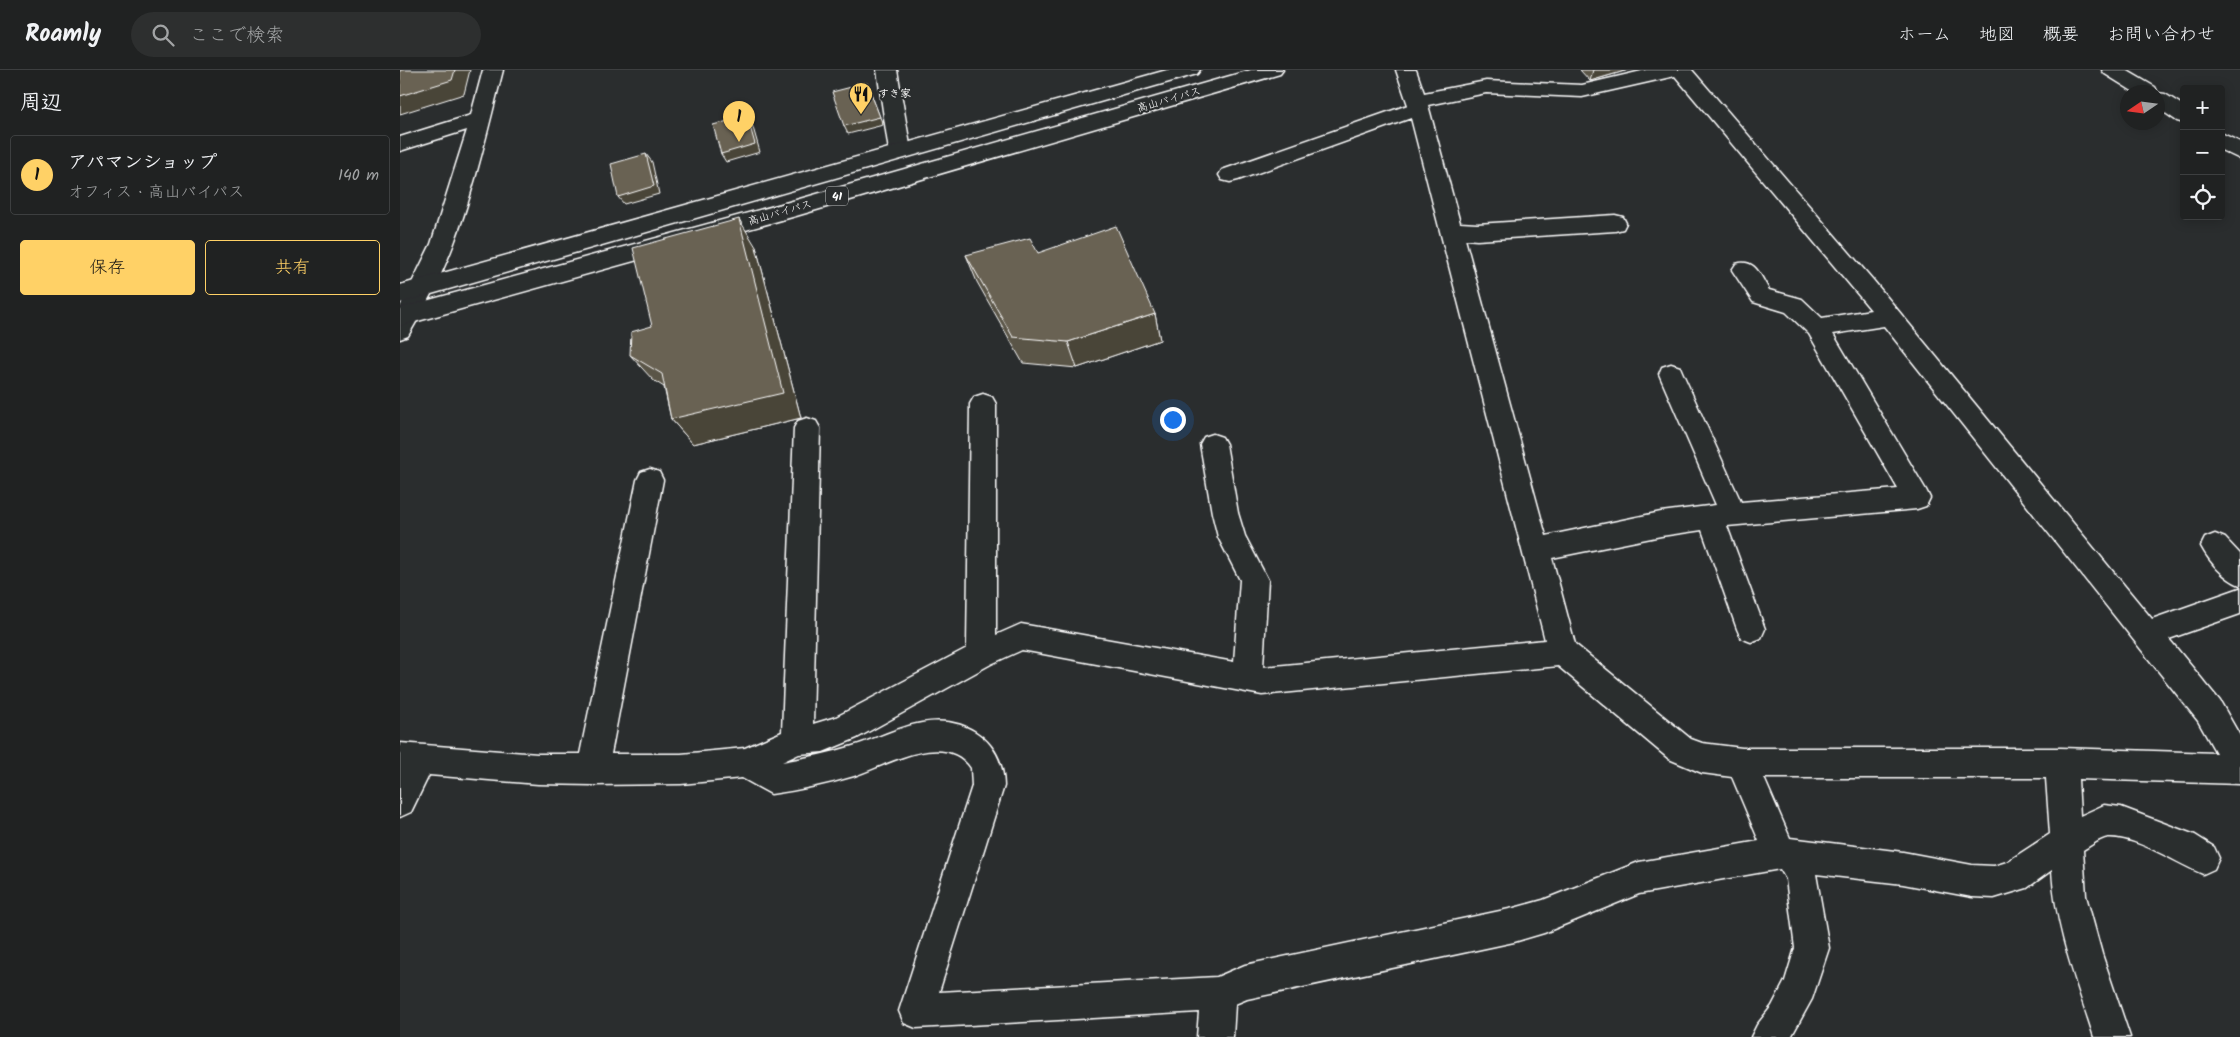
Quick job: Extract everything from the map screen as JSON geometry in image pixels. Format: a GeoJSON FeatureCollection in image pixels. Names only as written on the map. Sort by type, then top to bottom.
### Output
{"type":"FeatureCollection","features":[{"type":"Feature","properties":{"kind":"main road"},"geometry":{"type":"LineString","coordinates":[[402,314],[423,288],[442,243],[469,162],[493,70]]}},
{"type":"Feature","properties":{"kind":"main road"},"geometry":{"type":"LineString","coordinates":[[887,70],[900,152]]}},
{"type":"Feature","properties":{"kind":"main road","name":"高山バイパス"},"geometry":{"type":"LineString","coordinates":[[423,288],[1190,70]]}},
{"type":"Feature","properties":{"kind":"main road","name":"高山バイパス"},"geometry":{"type":"LineString","coordinates":[[402,314],[796,208],[1273,70]]}},
{"type":"Feature","properties":{"kind":"main road"},"geometry":{"type":"LineString","coordinates":[[1406,70],[1418,105],[1563,652],[1680,748],[1702,758],[1742,763],[2061,763],[2240,769]]}},
{"type":"Feature","properties":{"kind":"main road"},"geometry":{"type":"LineString","coordinates":[[1230,176],[1443,94],[1486,86],[1546,91],[1582,91],[1673,70]]}},
{"type":"Feature","properties":{"kind":"main road"},"geometry":{"type":"LineString","coordinates":[[1681,70],[1865,286],[2209,711],[2240,765]]}},
{"type":"Feature","properties":{"kind":"main road"},"geometry":{"type":"LineString","coordinates":[[2112,70],[2137,85]]}},
{"type":"Feature","properties":{"kind":"main road"},"geometry":{"type":"LineString","coordinates":[[2165,104],[2180,113]]}},
{"type":"Feature","properties":{"kind":"main road"},"geometry":{"type":"LineString","coordinates":[[400,144],[480,120]]}},
{"type":"Feature","properties":{"kind":"main road"},"geometry":{"type":"LineString","coordinates":[[2225,143],[2240,152]]}},
{"type":"Feature","properties":{"kind":"main road"},"geometry":{"type":"LineString","coordinates":[[1450,230],[1477,232],[1615,223]]}},
{"type":"Feature","properties":{"kind":"main road"},"geometry":{"type":"LineString","coordinates":[[1535,550],[1661,524],[1722,516],[1917,498],[1816,328],[1794,306],[1761,296],[1744,270]]}},
{"type":"Feature","properties":{"kind":"main road"},"geometry":{"type":"LineString","coordinates":[[1816,328],[1888,316]]}},
{"type":"Feature","properties":{"kind":"main road"},"geometry":{"type":"LineString","coordinates":[[1671,374],[1722,516],[1751,629]]}},
{"type":"Feature","properties":{"kind":"main road"},"geometry":{"type":"LineString","coordinates":[[982,655],[983,404]]}},
{"type":"Feature","properties":{"kind":"main road"},"geometry":{"type":"LineString","coordinates":[[797,740],[807,428]]}},
{"type":"Feature","properties":{"kind":"main road"},"geometry":{"type":"LineString","coordinates":[[1212,444],[1225,513],[1232,537],[1254,580],[1248,679]]}},
{"type":"Feature","properties":{"kind":"main road"},"geometry":{"type":"LineString","coordinates":[[592,770],[650,480]]}},
{"type":"Feature","properties":{"kind":"main road"},"geometry":{"type":"LineString","coordinates":[[2215,546],[2240,574]]}},
{"type":"Feature","properties":{"kind":"main road"},"geometry":{"type":"LineString","coordinates":[[2146,634],[2240,601]]}},
{"type":"Feature","properties":{"kind":"main road"},"geometry":{"type":"LineString","coordinates":[[400,801],[411,759],[538,769],[592,770],[681,769],[746,763],[797,740],[823,738],[846,728],[982,655],[1020,637],[1262,681],[1563,652]]}},
{"type":"Feature","properties":{"kind":"main road"},"geometry":{"type":"LineString","coordinates":[[746,763],[771,779],[819,772],[912,741],[935,736],[953,738],[970,744],[980,754],[986,767],[988,786],[916,1010],[1218,994],[1245,982],[1514,926],[1639,878],[1786,853],[1903,868],[1972,881],[1994,882],[2015,876],[2067,841],[2104,821],[2121,823],[2184,846],[2203,858]]}},
{"type":"Feature","properties":{"kind":"main road"},"geometry":{"type":"LineString","coordinates":[[1742,763],[1786,853],[1802,879],[1812,948],[1800,987],[1784,1018],[1769,1037]]}},
{"type":"Feature","properties":{"kind":"main road"},"geometry":{"type":"LineString","coordinates":[[2061,763],[2070,896],[2085,954],[2112,1037]]}},
{"type":"Feature","properties":{"kind":"main road"},"geometry":{"type":"LineString","coordinates":[[1215,1037],[1218,994]]}},
{"type":"Feature","properties":{"kind":"building"},"geometry":{"type":"Polygon","coordinates":[[[400,70],[455,70],[452,80],[400,96],[400,70]]]}},
{"type":"Feature","properties":{"kind":"building"},"geometry":{"type":"Polygon","coordinates":[[[867,83],[880,117],[844,126],[832,92],[867,83]]]}},
{"type":"Feature","properties":{"kind":"building"},"geometry":{"type":"Polygon","coordinates":[[[747,116],[755,144],[721,154],[713,125],[747,116]]]}},
{"type":"Feature","properties":{"kind":"building"},"geometry":{"type":"Polygon","coordinates":[[[646,154],[654,186],[618,197],[611,164],[646,154]]]}},
{"type":"Feature","properties":{"kind":"building"},"geometry":{"type":"Polygon","coordinates":[[[739,219],[783,393],[671,419],[662,374],[630,355],[631,332],[652,326],[633,248],[739,219]]]}},
{"type":"Feature","properties":{"kind":"building"},"geometry":{"type":"Polygon","coordinates":[[[1116,226],[1155,314],[1068,342],[1013,337],[966,255],[1030,238],[1038,253],[1116,226]]]}},
{"type":"Feature","properties":{"kind":"place","name":"すき家"},"geometry":{"type":"Point","coordinates":[861,115]}},
{"type":"Feature","properties":{"kind":"place","name":"アパマンショップ"},"geometry":{"type":"Point","coordinates":[739,142]}}]}
